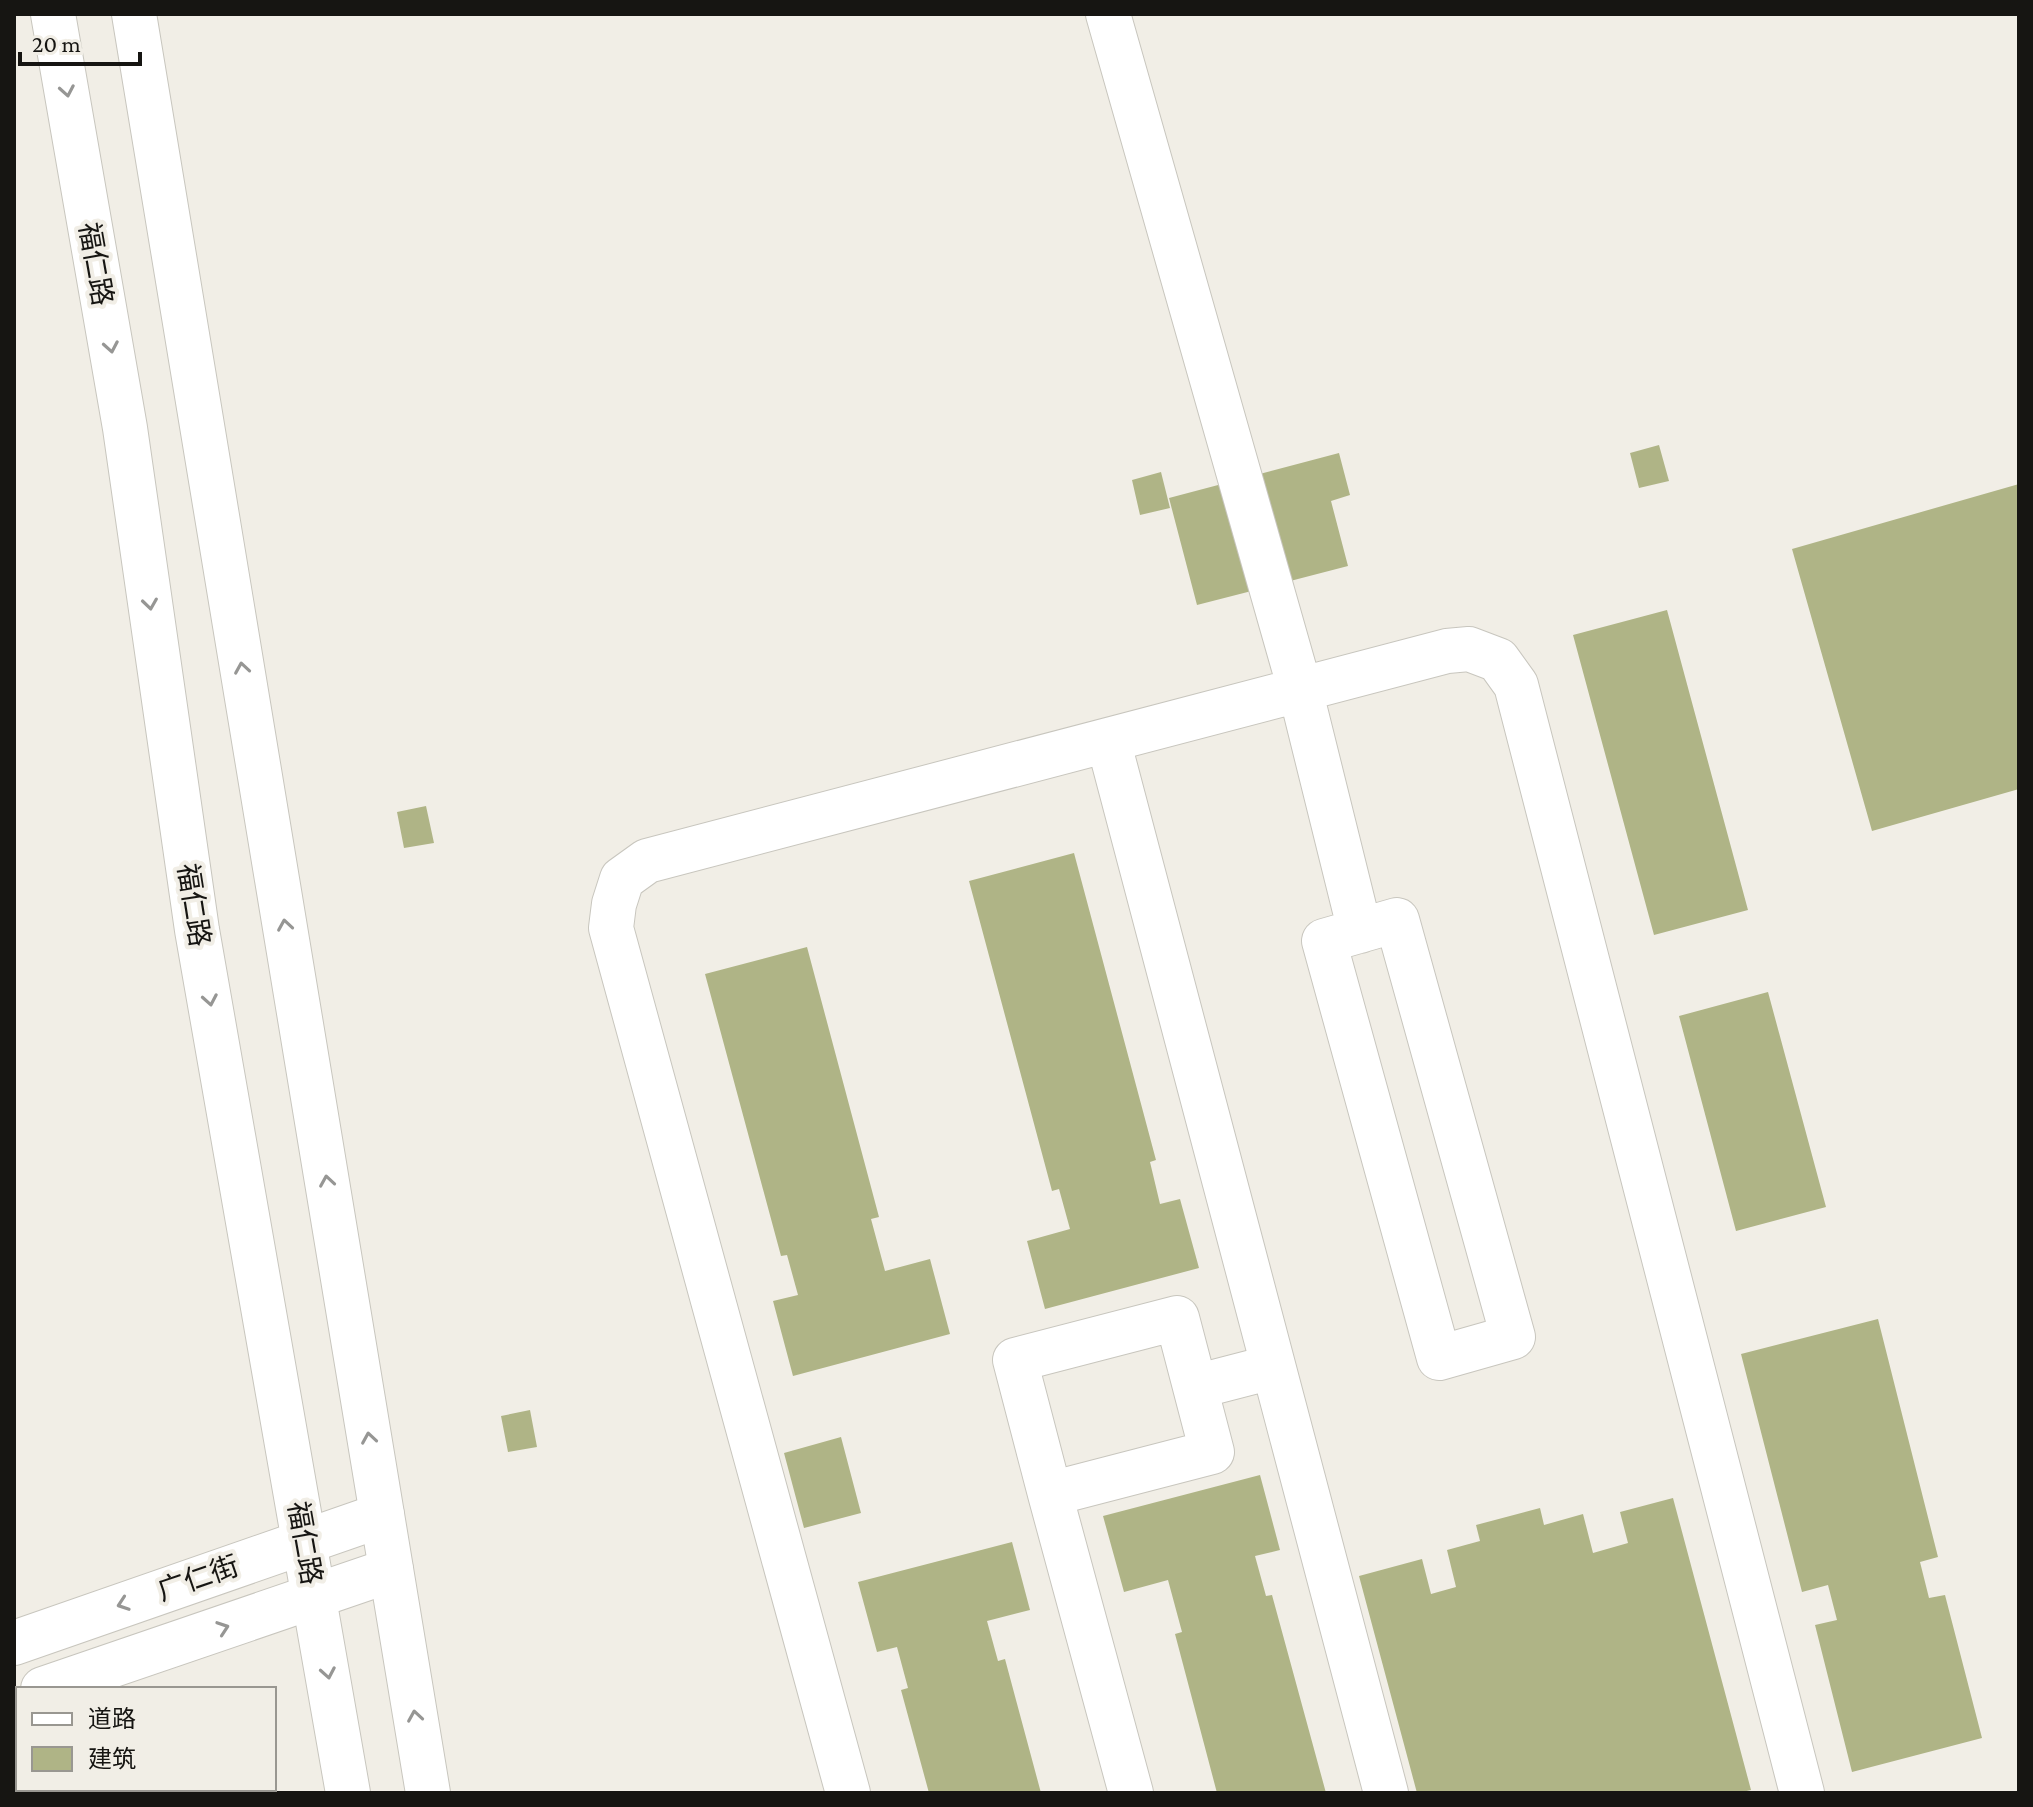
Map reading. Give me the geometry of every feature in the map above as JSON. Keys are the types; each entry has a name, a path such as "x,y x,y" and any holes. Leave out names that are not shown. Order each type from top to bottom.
{"street":[{"name":"福仁路","path":"53,14 125,428 197,930 348,1793"},
{"path":"134,14 428,1793"},
{"path":"1108,14 1300,689 1360,931"},
{"path":"848,1793 611,928 622,879 647,861 1447,651 1469,649 1498,660 1516,685 1802,1793"},
{"path":"1108,740 1386,1793"},
{"path":"1397,920 1513,1337 1439,1358 1324,941 1360,931 1397,920"},
{"path":"1050,1494 1212,1452 1177,1318 1015,1360 1050,1494 1131,1793"},
{"path":"1195,1387 1272,1367"},
{"name":"广仁街","path":"14,1643 382,1515"},
{"name":"广仁街","path":"49,1687 391,1570"}],"building":[{"path":"1659,445 1669,481 1639,488 1630,453"},
{"path":"1339,453 1350,495 1331,501 1348,566 1197,605 1169,498"},
{"path":"1161,472 1170,508 1140,515 1132,480"},
{"path":"2019,484 2019,789 1872,831 1792,549"},
{"path":"1667,610 1748,910 1654,935 1573,635"},
{"path":"426,806 434,843 404,848 397,812"},
{"path":"1074,853 1156,1160 1150,1162 1160,1204 1180,1199 1199,1268 1045,1309 1027,1241 1070,1229 1059,1189 1052,1191 969,881"},
{"path":"807,947 879,1217 871,1219 885,1271 930,1259 950,1334 793,1376 773,1301 798,1295 787,1255 781,1256 705,974"},
{"path":"1768,992 1826,1207 1736,1231 1679,1016"},
{"path":"1878,1319 1938,1557 1920,1562 1929,1598 1945,1595 1982,1738 1852,1772 1815,1625 1837,1620 1828,1585 1802,1592 1741,1354"},
{"path":"530,1410 537,1447 508,1452 501,1416"},
{"path":"841,1437 861,1513 804,1528 784,1453"},
{"path":"1260,1475 1280,1550 1255,1556 1266,1596 1272,1595 1326,1793 1217,1793 1175,1634 1182,1632 1168,1580 1124,1592 1103,1516"},
{"path":"1673,1498 1751,1790 1738,1793 1417,1793 1359,1576 1422,1559 1431,1594 1456,1587 1447,1550 1480,1541 1476,1525 1540,1508 1544,1525 1583,1514 1593,1553 1628,1543 1620,1512"},
{"path":"1012,1542 1030,1610 987,1621 998,1661 1005,1659 1041,1793 929,1793 901,1690 908,1688 897,1647 877,1652 858,1582"}]}
